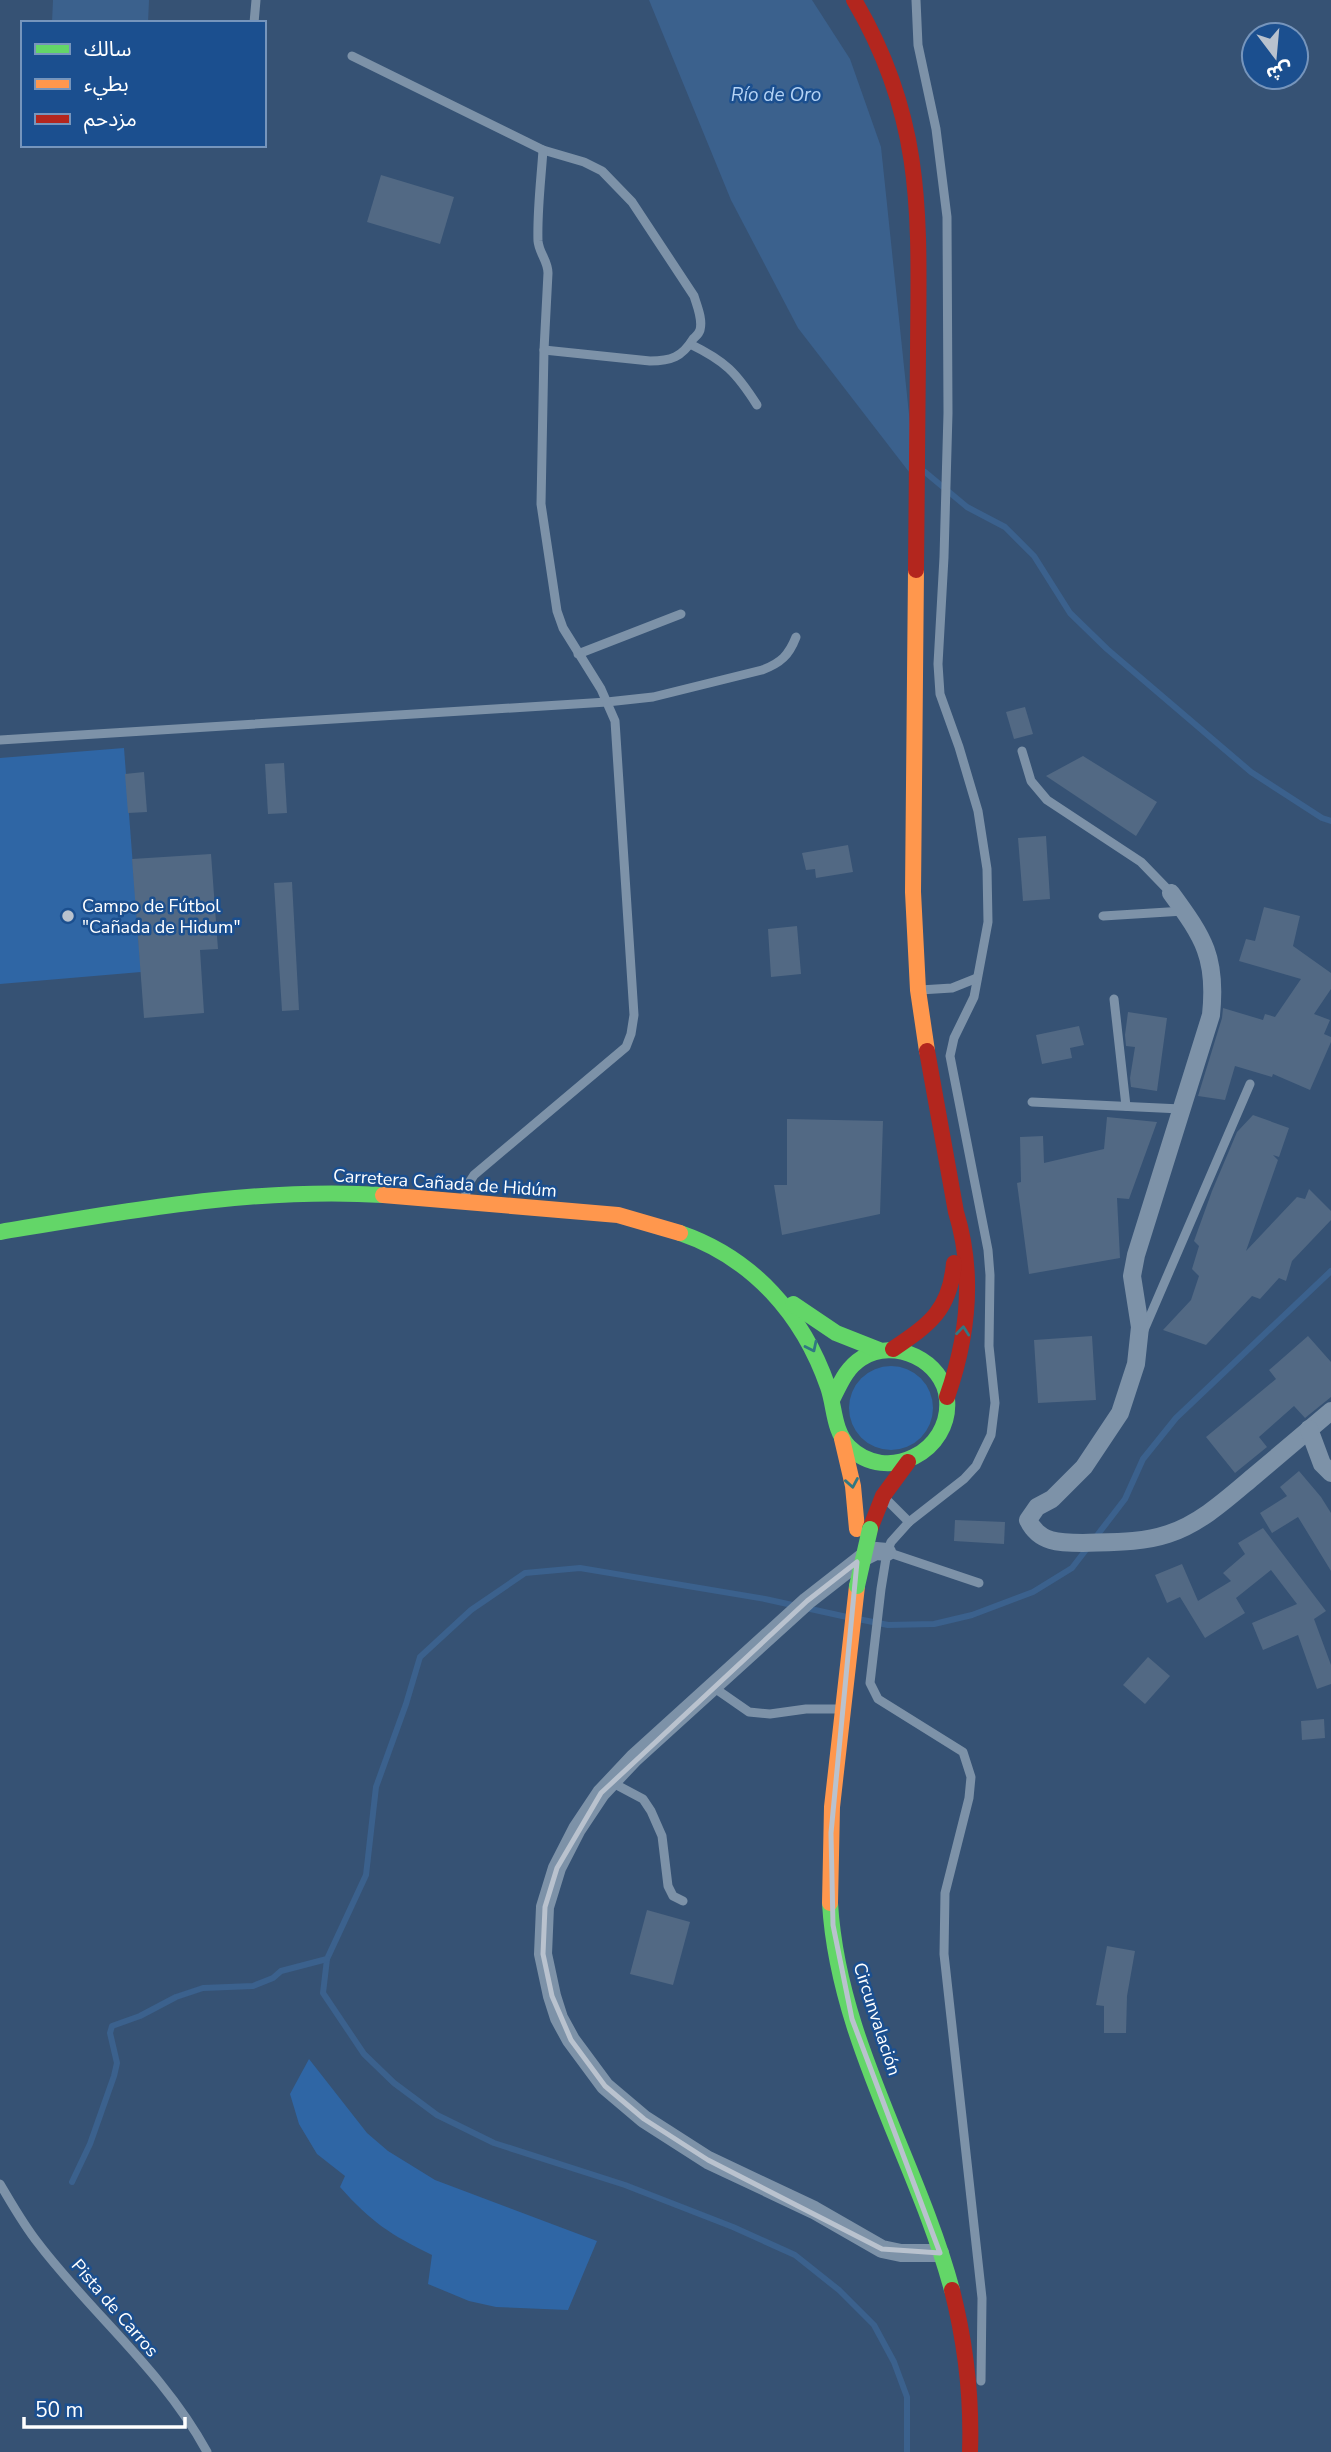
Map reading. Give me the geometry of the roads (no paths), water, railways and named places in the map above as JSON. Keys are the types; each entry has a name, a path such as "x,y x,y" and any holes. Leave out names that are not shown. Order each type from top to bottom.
{"main road":[{"path":"854,0 888,64 900,100 916,174 919,259 913,892 918,990 935,1102 956,1212 964,1232 967,1267 966,1302 957,1372 947,1397"},
{"name":"Carretera Cañada de Hidúm","path":"0,1233 89,1217 252,1197 361,1194 464,1201 618,1215 655,1222 724,1252 754,1273 782,1298"},
{"path":"832,1400 843,1373 853,1362 886,1350 929,1325 941,1311 951,1291 956,1212"},
{"path":"782,1298 836,1333 886,1350 908,1352 922,1359 934,1369 943,1382 948,1411 940,1436 931,1448 908,1462 863,1529"},
{"path":"782,1298 807,1336 832,1400 835,1426 841,1438 863,1529"},
{"path":"841,1438 863,1458 877,1463 908,1462"},
{"name":"Circunvalación","path":"863,1529 834,1782 830,1881 838,1968 852,2019 940,2253 962,2327 970,2380 970,2449"}],"street":[{"path":"1171,893 1198,930 1210,962 1213,990 1211,1015 1134,1265 1132,1276 1140,1327 1136,1364 1120,1413 1084,1467 1052,1499 1037,1507 1028,1520 1034,1533 1047,1539 1069,1543 1126,1542 1170,1534 1222,1502 1331,1411"},
{"path":"1309,1429 1322,1464 1331,1473"},
{"path":"887,1552 876,1551 862,1558 807,1601 611,1782 588,1811 557,1868 545,1907 543,1932 546,1973 555,2007 571,2040 605,2086 644,2119 708,2160 814,2210 882,2249 901,2253 940,2253"}],"lane":[{"path":"254,21 256,0"},
{"path":"916,0 918,45 936,129 947,217 948,413 938,664 940,694 978,811 987,869 988,922 974,997 954,1038 950,1056 988,1250 989,1346 994,1418 991,1435 976,1466 964,1479 909,1522 898,1533 887,1552 870,1683 878,1699 963,1752 971,1777 969,1798 945,1893 943,1933 982,2298 983,2338 979,2392 970,2449"},
{"path":"352,56 543,150 584,162 602,171 632,202 694,296 700,313 700,330 681,355 667,361 544,351"},
{"path":"464,1201 467,1186 474,1175 617,1057 626,1047 634,1015 615,721 607,702 563,628 557,611 541,504 548,266 541,253 538,238 543,150"},
{"path":"690,344 718,358 741,379 757,405"},
{"path":"579,654 681,614"},
{"path":"0,740 653,697 778,664 790,653 796,637"},
{"path":"1022,751 1031,781 1047,800 1142,862 1171,893"},
{"path":"1103,916 1184,911"},
{"path":"918,990 952,988 977,978"},
{"path":"1114,999 1126,1106"},
{"path":"1138,1345 1250,1084"},
{"path":"1032,1102 1181,1109"},
{"path":"883,1496 909,1522"},
{"path":"887,1552 979,1583"},
{"path":"857,1586 881,1589"},
{"path":"713,1687 749,1712 770,1714 842,1702"},
{"path":"611,1782 643,1799 651,1811 662,1836 668,1886 673,1896 683,1901"},
{"name":"Pista de Carros","path":"0,2184 39,2245 170,2394 206,2452"}],"water":[{"path":"53,0 149,0 148,21 52,21"},
{"name":"Río de Oro","path":"649,0 812,0 850,59 881,147 916,481 798,328 731,200"}],"waterway":[{"path":"925,472 967,507 1005,527 1034,556 1070,613 1107,649 1251,772 1322,818 1331,821"},
{"path":"858,1619 888,1625 934,1624 972,1615 1033,1592 1072,1568 1125,1499 1143,1459 1176,1418 1331,1271"},
{"path":"847,1617 765,1599 580,1568 525,1573 471,1610 420,1657 376,1787 366,1875 327,1959 323,1993 364,2054 394,2083 437,2115 494,2143 625,2185 733,2227 795,2255 839,2290 874,2325 894,2362 907,2397 907,2452"},
{"path":"72,2182 90,2144 114,2076 117,2063 110,2033 112,2026 203,1988 253,1986 273,1978 281,1971 327,1959"}],"place":[{"name":"Campo de Fútbol \"Cañada de Hidum\"","path":"68,916"}]}
